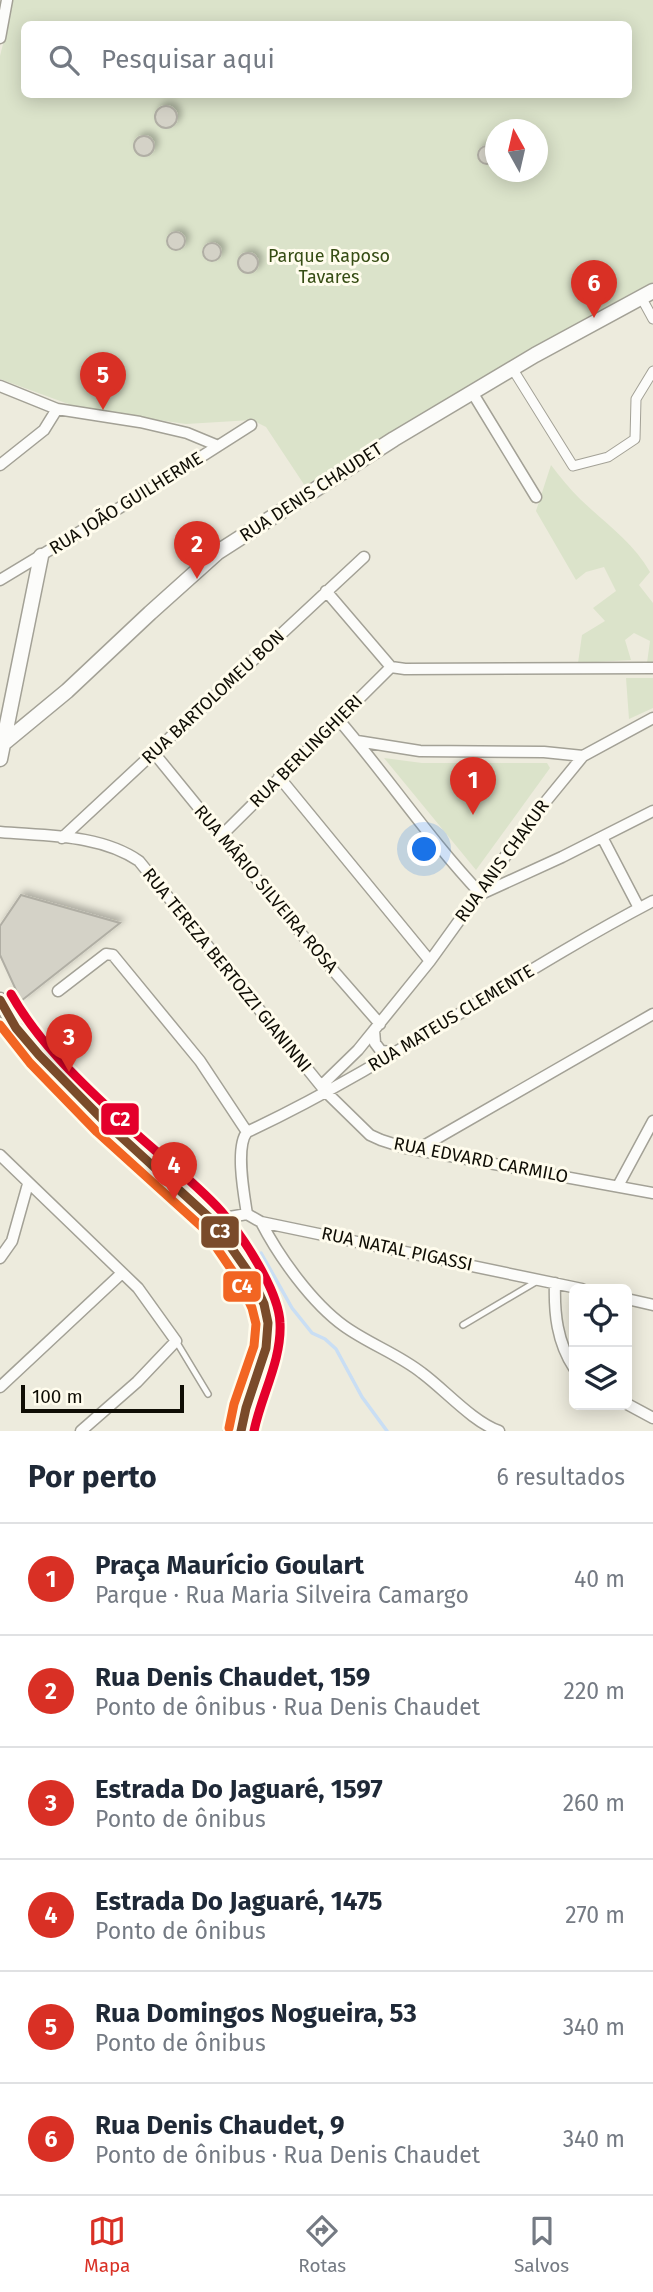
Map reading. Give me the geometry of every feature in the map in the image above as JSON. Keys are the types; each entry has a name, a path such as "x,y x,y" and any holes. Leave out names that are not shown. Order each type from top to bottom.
{"street":[{"path":"0,38 7,0"},
{"path":"647,294 653,319"},
{"name":"RUA DENIS CHAUDET","path":"4,743 67,691 218,552 422,417 647,294"},
{"path":"512,368 573,466 608,457 635,439 636,399 653,371"},
{"path":"0,386 57,409 152,425 187,433 216,445"},
{"path":"472,392 536,497"},
{"path":"0,465 44,430 57,409"},
{"name":"RUA JOÃO GUILHERME","path":"0,580 251,425"},
{"path":"0,760 41,556"},
{"name":"RUA BARTOLOMEU BON","path":"62,838 364,558"},
{"path":"326,591 391,667 653,668"},
{"name":"RUA BERLINGHIERI","path":"221,836 391,667"},
{"name":"RUA ANIS CHAKUR","path":"324,1089 430,961 481,894 531,821 583,756 653,718"},
{"path":"338,719 433,840 481,894 653,811"},
{"path":"357,741 420,751 544,752 583,756"},
{"name":"RUA MÁRIO SILVEIRA ROSA","path":"154,753 377,1027"},
{"path":"279,777 430,961"},
{"name":"RUA TEREZA BERTOZZI GIANINNI","path":"0,832 62,838 117,849 139,861 324,1089"},
{"path":"602,837 639,908"},
{"name":"RUA MATEUS CLEMENTE","path":"247,1132 395,1052 576,943 653,901"},
{"path":"58,991 106,954 113,955 200,1061 247,1132 242,1139 241,1162 247,1214 212,1220"},
{"path":"0,1000 16,1028 39,1055 106,1123 212,1220 251,1276 264,1304 268,1323 266,1348 237,1430"},
{"path":"420,1149 653,1014"},
{"path":"377,1027 375,1043 379,1049 395,1052"},
{"name":"RUA EDVARD CARMILO","path":"324,1089 370,1135 393,1144 653,1193"},
{"path":"618,1186 653,1121"},
{"path":"0,1155 147,1298 176,1341 138,1382 81,1431"},
{"path":"0,1258 12,1241 28,1184"},
{"name":"RUA NATAL PIGASSI","path":"247,1214 261,1222 569,1286"},
{"path":"261,1222 272,1242 328,1314 354,1332 407,1361 475,1417 499,1431"},
{"path":"0,1387 122,1273"},
{"path":"555,1283 557,1324 569,1360"},
{"path":"632,1300 653,1305"},
{"path":"632,1407 653,1418"}],"lane":[{"path":"463,1325 541,1280"},
{"path":"176,1341 208,1394"}],"green space":[{"name":"Parque Raposo Tavares","path":"11,0 653,0 653,282 477,381 305,486 266,427 252,420 186,424 82,409 0,379 0,56"},
{"path":"551,465 580,499 627,542 650,572 639,585 653,603 653,663 647,663 650,641 634,633 625,640 631,660 578,663 582,635 605,621 593,608 616,591 604,567 586,572 576,580 536,511"},
{"path":"626,678 653,678 653,708 629,719"},
{"path":"384,758 422,763 547,763 550,768 476,870"}],"building":[{"path":"166,106 174,109 177,117 174,125 166,128 158,125 155,117 158,109"},
{"path":"144,136 151,139 154,146 151,153 144,156 137,153 134,146 137,139"},
{"path":"485,146 485,164 478,155"},
{"path":"172,232 180,232 185,241 183,248 172,250 167,245 167,237"},
{"path":"212,243 218,246 221,252 218,258 212,261 206,258 203,252 206,246"},
{"path":"248,253 255,256 258,263 255,270 248,273 241,270 238,263 241,256"},
{"path":"21,895 120,923 21,1001 0,955 0,926"}],"waterway":[{"path":"261,1253 292,1308 312,1333 325,1339 336,1349 362,1397 387,1431"}],"transit line":[{"name":"C2","path":"11,994 45,1043 72,1072 221,1211 258,1264 278,1310 280,1337 254,1431"},
{"name":"C3","path":"0,1000 16,1028 39,1055 106,1123 212,1220 251,1276 264,1304 268,1323 266,1348 241,1431"},
{"name":"C4","path":"0,1025 30,1063 97,1132 203,1228 240,1282 256,1324 254,1346 234,1404 229,1428"}],"place":[{"name":"Rua Denis Chaudet, 9","path":"594,318"},
{"name":"Rua Domingos Nogueira, 53","path":"103,410"},
{"name":"Rua Denis Chaudet, 159","path":"197,579"},
{"name":"Praça Maurício Goulart","path":"473,815"},
{"name":"Estrada Do Jaguaré, 1597","path":"69,1072"},
{"name":"Estrada Do Jaguaré, 1475","path":"174,1200"}]}
